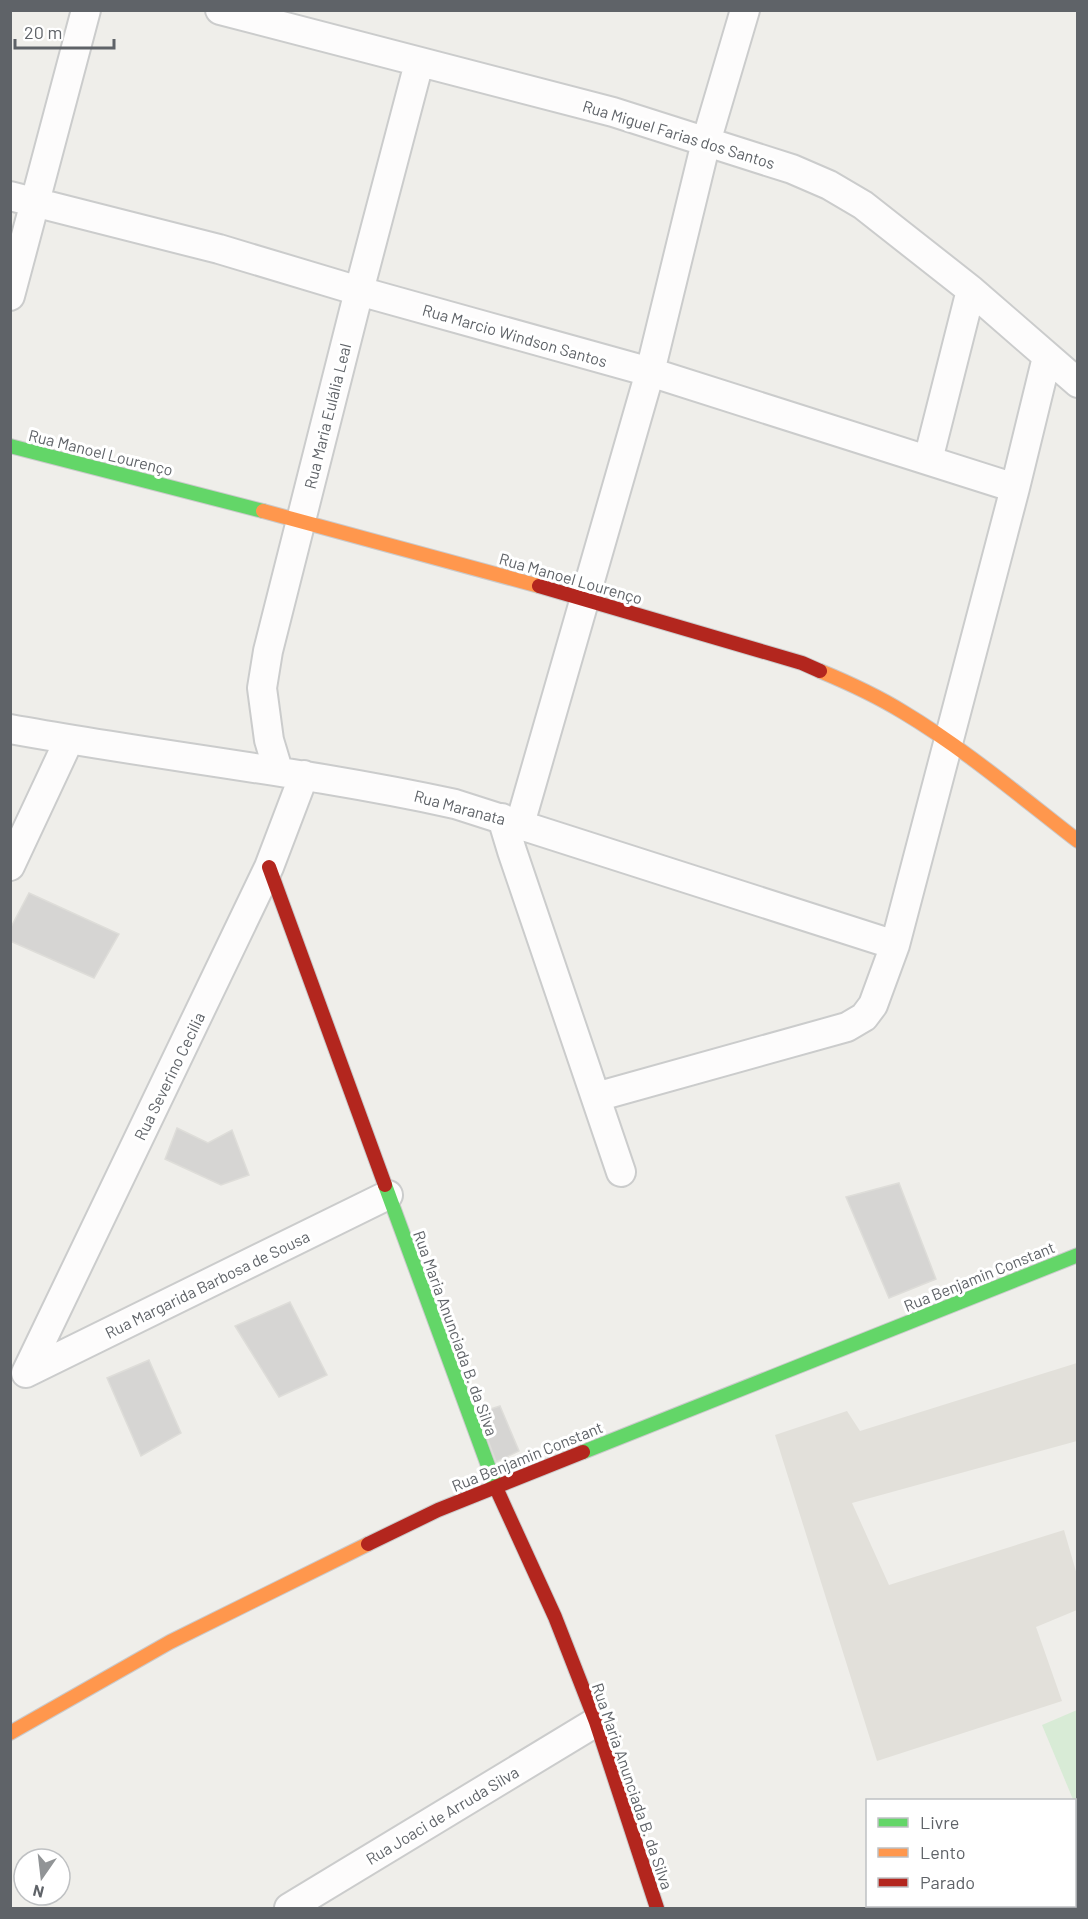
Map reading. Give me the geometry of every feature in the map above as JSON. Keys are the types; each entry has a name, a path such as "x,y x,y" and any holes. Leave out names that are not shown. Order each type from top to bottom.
{"street":[{"path":"10,296 22,199 86,10"},
{"name":"Rua Miguel Farias dos Santos","path":"220,10 613,112 792,169 829,185 863,205 971,290 1077,382"},
{"path":"621,1172 512,851 511,821 585,598 650,372 706,142 745,10"},
{"name":"Rua Maria Eulália Leal","path":"291,773 268,740 262,688 268,651 358,291 419,63"},
{"name":"Rua Marcio Windson Santos","path":"22,199 219,249 358,291 650,372 1015,488"},
{"path":"928,460 971,290"},
{"path":"596,1097 847,1027 864,1017 873,1005 895,945 1015,488 1047,357"},
{"name":"Rua Manoel Lourenço","path":"10,446 301,520 585,598 802,663 860,688 904,712 949,742 1077,841"},
{"name":"Rua Maranata","path":"10,729 291,773 397,791 455,804 895,945"},
{"path":"10,866 69,740"},
{"name":"Rua Severino Cecilia","path":"18,1369 269,867 291,773"},
{"name":"Rua Maria Anunciada B. da Silva","path":"269,867 495,1486 555,1617 596,1722 657,1908"},
{"name":"Rua Margarida Barbosa de Sousa","path":"18,1369 388,1195"},
{"name":"Rua Benjamin Constant","path":"10,1733 170,1642 438,1510 1077,1255"},
{"name":"Rua Joaci de Arruda Silva","path":"289,1908 596,1722"}],"shaded area":[{"path":"1077,1363 1077,1441 852,1503 889,1585 1064,1530 1077,1575 1077,1610 1036,1627 1062,1701 877,1761 775,1435 847,1411 860,1431"}],"green space":[{"path":"1077,1710 1077,1809 1076,1799 1073,1799 1042,1725"}],"building":[{"path":"29,893 119,934 94,978 10,941 10,929"},
{"path":"177,1128 208,1143 232,1130 249,1175 221,1185 165,1159"},
{"path":"899,1183 936,1279 889,1298 846,1197"},
{"path":"290,1302 327,1375 279,1397 235,1326"},
{"path":"149,1360 181,1433 141,1456 107,1378"},
{"path":"500,1406 519,1451 496,1462 478,1413"}],"traffic: fast":[{"path":"10,446 263,511"},
{"path":"385,1185 497,1490"},
{"path":"583,1452 1078,1255"}],"traffic: slow":[{"path":"263,511 539,586"},
{"path":"820,671 873,695 926,726 1078,841"},
{"path":"10,1733 170,1642 368,1544"}],"traffic: jam":[{"path":"539,586 802,663 820,671"},
{"path":"269,867 385,1185"},
{"path":"368,1544 438,1510 583,1452"},
{"path":"497,1490 555,1617 596,1722 657,1908"}]}
